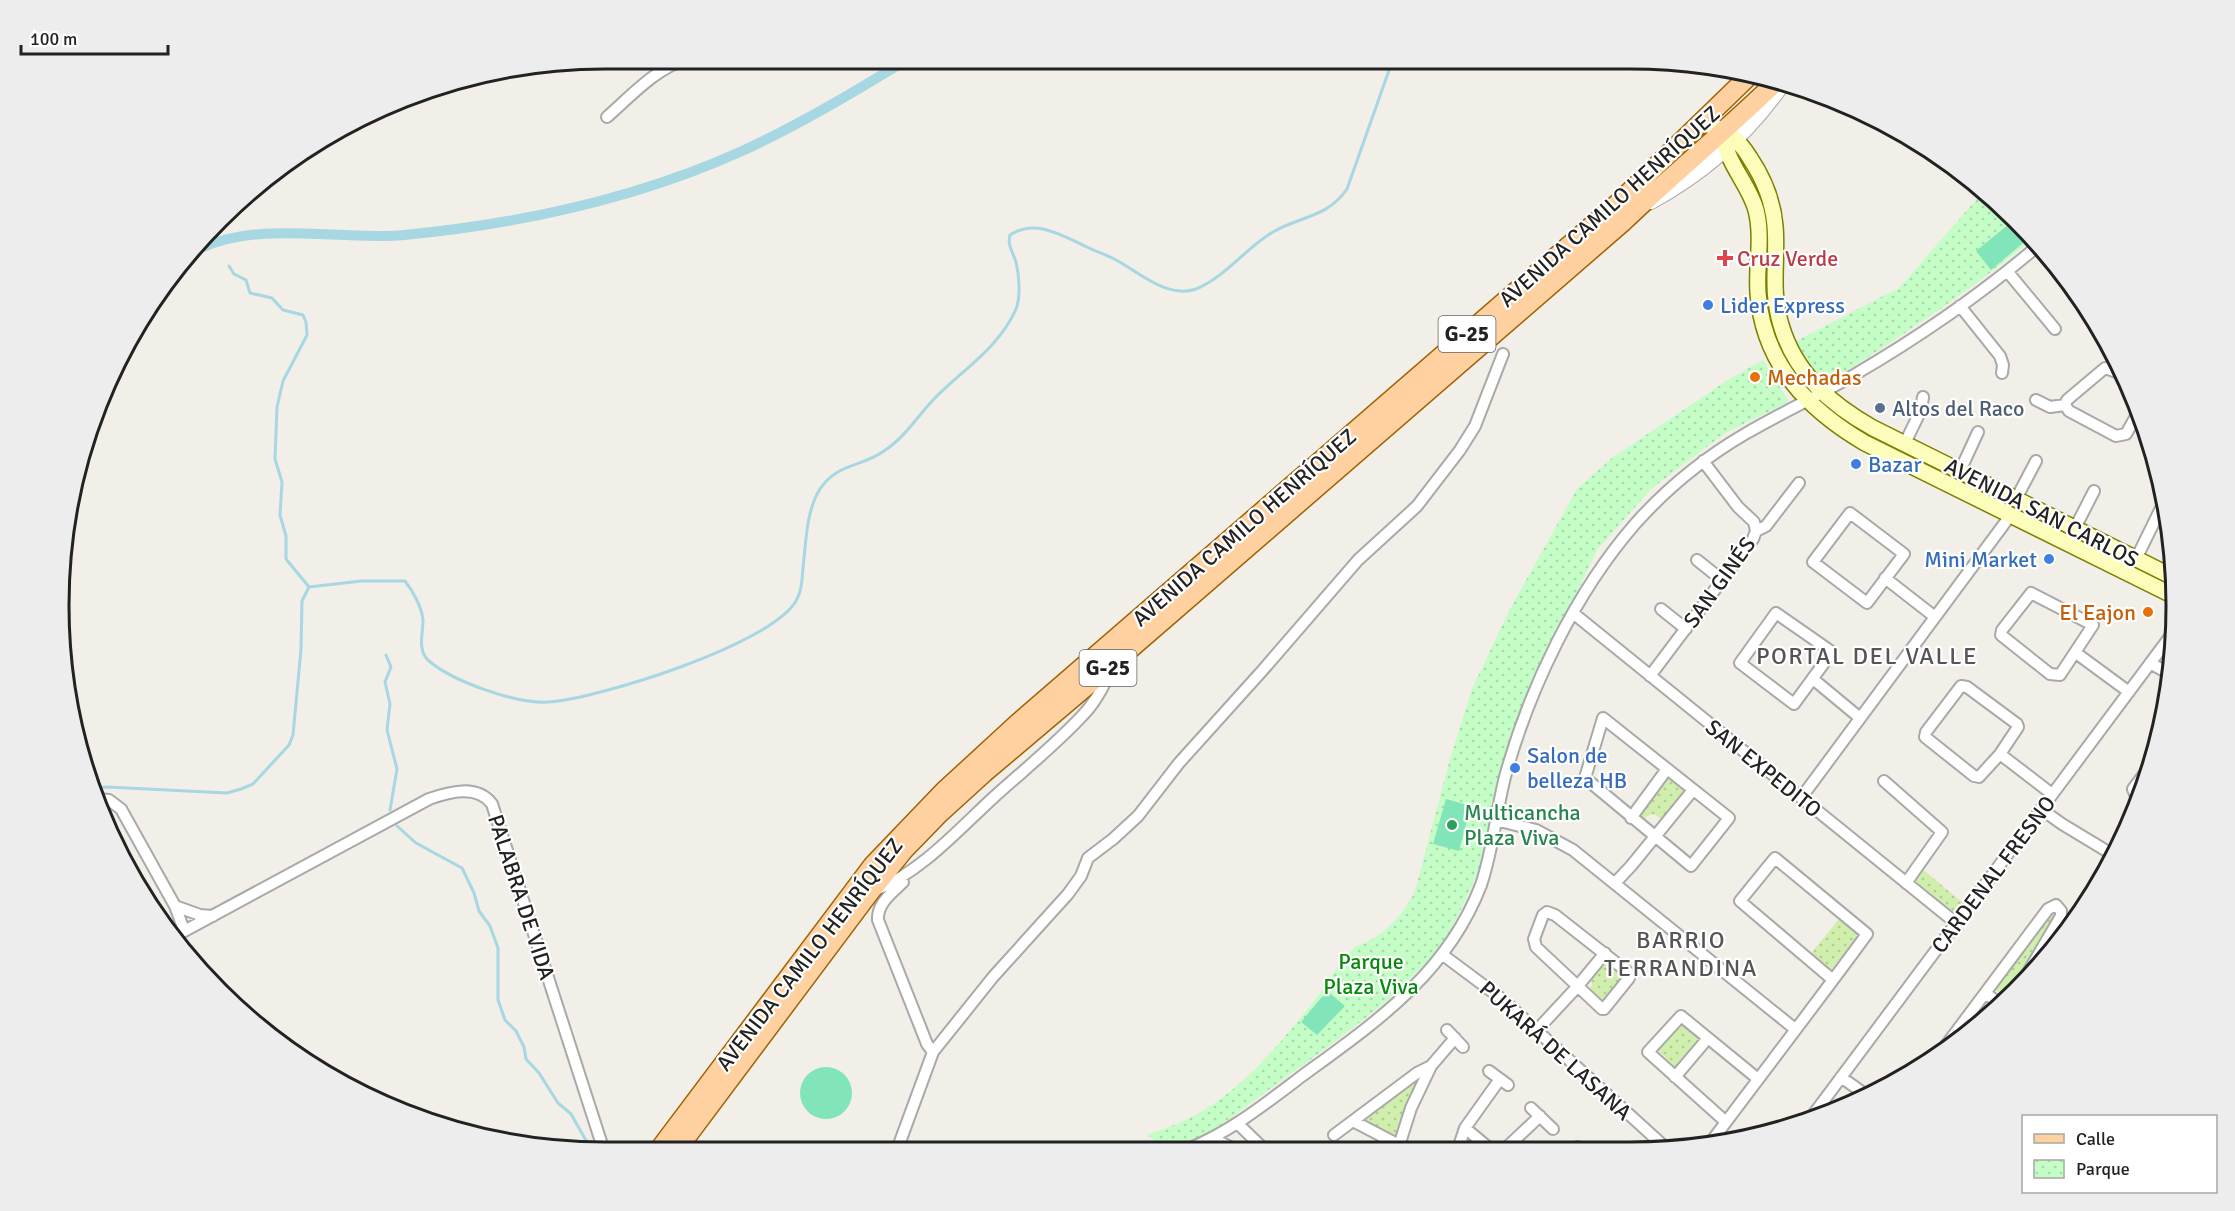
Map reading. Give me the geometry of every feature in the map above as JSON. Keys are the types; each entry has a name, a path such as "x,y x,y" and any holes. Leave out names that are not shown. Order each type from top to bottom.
{"main road":[{"name":"AVENIDA CAMILO HENRÍQUEZ","path":"665,1142 873,865 944,790 1018,723 1610,210 1743,81"},
{"path":"1700,123 1729,139 1730,112 1758,85"},
{"name":"AVENIDA CAMILO HENRÍQUEZ","path":"683,1142 870,892 904,850 962,792 1636,210 1729,139 1771,88"},
{"name":"AVENIDA SAN CARLOS","path":"1729,139 1749,155 1764,182 1771,202 1775,226 1774,287 1781,325 1797,361 1822,393 1853,417 2165,574"},
{"name":"AVENIDA SAN CARLOS","path":"1729,139 1755,208 1759,230 1758,293 1763,323 1780,365 1808,401 1829,420 1865,443 2166,592"},
{"path":"1747,187 1756,182 1764,182"}],"street":[{"path":"607,117 663,69"},
{"name":"AVENIDA CAMILO HENRÍQUEZ","path":"1729,139 1765,107 1778,90"},
{"path":"1205,1142 1238,1124 1381,1017 1419,983 1443,955 1464,922 1487,867 1506,775 1520,729 1542,676 1573,613 1596,575 1622,540 1660,498 1703,461 1745,434 1808,401 1890,353 1960,306 2032,251"},
{"path":"2007,271 2055,329"},
{"path":"1960,306 2000,356 2003,365 2002,373"},
{"path":"900,1142 933,1052 993,977 1068,894 1081,876 1088,858 1138,816 1179,763 1350,569 1417,506 1460,450 1475,426 1503,354"},
{"path":"2065,405 2067,400 2106,368 2112,370"},
{"path":"1905,444 1921,411 1923,397"},
{"path":"2036,400 2050,407 2065,405"},
{"path":"2065,405 2069,411 2116,436 2126,434 2133,421"},
{"path":"1960,471 1978,432"},
{"name":"SAN GINÉS","path":"1650,676 1753,539 1756,531 1754,522 1738,507 1703,461"},
{"path":"2016,499 2036,461"},
{"path":"1756,531 1766,526 1799,483"},
{"path":"2074,528 2094,491"},
{"path":"1850,513 1905,554 1885,578 1867,603 1813,562 1850,513"},
{"path":"2136,559 2158,514"},
{"path":"1801,798 2010,516"},
{"path":"1697,560 1722,580"},
{"path":"1885,578 1935,617"},
{"path":"2036,594 2093,625 2076,653 2060,675 2056,676 2050,674 2004,638 2001,635 2002,630 2028,595 2036,594"},
{"path":"1661,609 1686,628"},
{"name":"SAN EXPEDITO","path":"1573,613 1956,923"},
{"path":"1776,613 1832,652 1813,679 1794,704 1740,663 1776,613"},
{"name":"CARDENAL FRESNO","path":"1818,1108 2165,644"},
{"path":"2076,653 2129,692"},
{"path":"933,1052 927,1044 880,928 878,911 885,898 1083,715 1101,690 1114,663"},
{"path":"2150,663 2162,669"},
{"path":"1813,679 1860,718"},
{"path":"1961,686 1967,687 2017,724 2017,731 2000,754 1983,775 1974,776 1925,737 1926,732 1961,686"},
{"path":"1603,718 1667,769 1729,818 1691,866 1585,778 1603,718"},
{"path":"2000,754 2052,794"},
{"path":"1631,818 1667,769"},
{"path":"1884,781 1942,832 1906,883"},
{"path":"1615,883 1693,790"},
{"name":"PALABRA DE VIDA","path":"180,932 429,799 459,792 479,794 492,804 601,1142"},
{"name":"PALABRA DE VIDA","path":"106,800 121,809 175,906 179,930"},
{"path":"2041,809 2107,851"},
{"path":"1496,820 1525,826 1549,836 1579,854 1795,1029"},
{"path":"870,892 891,884 927,858"},
{"path":"1717,1135 1812,1006 1833,980 1867,934 1774,858 1740,901 1833,980"},
{"path":"1960,1028 2048,909 2055,905 2061,911 2061,916 2043,947"},
{"path":"175,906 200,915 213,916"},
{"path":"1547,912 1554,915 1605,953 1629,974 1629,978 1604,1010 1536,947 1534,939 1543,915 1547,912"},
{"path":"1537,1030 1605,953"},
{"name":"PUKARÁ DE LASANA","path":"1443,955 1502,999 1659,1141"},
{"path":"1986,994 1994,999"},
{"path":"1726,1122 1648,1052 1681,1016 1758,1078"},
{"path":"1447,1030 1463,1047"},
{"path":"1401,1142 1411,1108 1431,1066 1455,1038"},
{"path":"1675,1077 1708,1038"},
{"path":"1334,1135 1417,1073 1431,1066"},
{"path":"1460,1142 1464,1128 1504,1082 1490,1071"},
{"path":"1841,1077 1859,1090"},
{"path":"1531,1108 1553,1129"},
{"path":"1512,1142 1540,1116"},
{"path":"1353,1120 1390,1142"},
{"path":"1238,1124 1257,1142"},
{"path":"1464,1128 1482,1142"},
{"path":"1214,1138 1221,1142"}],"green space":[{"path":"1978,198 2026,244 1957,297 1822,387 1794,342 1899,288"},
{"path":"2008,225 2024,242 1991,270 1976,251"},
{"name":"Parque Plaza Viva","path":"1763,360 1789,402 1725,433 1651,489 1597,550 1522,708 1508,747 1480,865 1470,891 1437,952 1387,1001 1210,1133 1190,1142 1158,1142 1147,1135 1194,1116 1229,1093 1275,1048 1320,994 1347,954 1387,929 1398,918 1415,891 1450,759 1472,689 1509,611 1577,489 1612,458 1728,380"},
{"path":"1667,776 1687,793 1664,821 1654,814 1647,816 1644,821 1639,815"},
{"name":"Multicancha Plaza Viva","path":"1446,799 1471,806 1459,851 1433,844"},
{"path":"1921,868 1963,903 1954,913 1912,878"},
{"path":"2053,912 2056,914 2021,972 2000,993 1994,989"},
{"path":"1839,919 1859,935 1829,972 1809,956"},
{"path":"1605,959 1627,978 1604,1007 1588,994 1592,984 1590,977"},
{"path":"1327,991 1345,1006 1317,1035 1301,1022"},
{"path":"1983,1002 1988,1005 1983,1009 1971,1019"},
{"path":"1680,1021 1700,1037 1675,1067 1657,1049"},
{"path":"1429,1066 1397,1142 1392,1142 1353,1120"},
{"path":"826,1067 836,1069 844,1075 850,1083 852,1093 850,1103 844,1111 836,1117 826,1119 816,1117 808,1111 802,1103 800,1093 802,1083 808,1075 816,1069"}],"waterway":[{"path":"208,246 250,235 275,233 379,236 447,230 533,216 619,196 702,168 742,151 847,96 892,69"},
{"path":"101,787 227,793 253,784 289,745 293,735 301,649 302,601 309,587 361,581 405,581 421,610 422,647 429,661 469,684 535,702 573,698 643,680 720,651 754,635 780,618 798,597 809,517 820,489 834,474 876,456 891,446 933,400 990,347 1009,323 1018,304 1019,292 1019,279 1010,245 1010,235 1030,228 1049,230 1113,258 1154,283 1174,290 1196,289 1216,278 1263,238 1322,211 1339,199 1347,189 1389,69"},
{"path":"229,266 234,274 246,280 250,293 272,298 283,310 303,315 306,322 307,335 283,381 277,407 275,459 282,482 280,515 286,536 286,559 309,587"},
{"path":"386,655 391,667 385,682 390,704 387,730 397,769 390,810"},
{"path":"397,826 416,843 462,868 474,893 479,911 490,926 498,948 498,1000 505,1020 516,1031 524,1047 526,1059 539,1073 558,1103 571,1114 587,1141"}],"place":[{"name":"Cruz Verde","path":"1725,258"},
{"name":"Lider Express","path":"1708,305"},
{"name":"Mechadas","path":"1755,377"},
{"name":"Altos del Raco","path":"1880,408"},
{"name":"Bazar","path":"1856,464"},
{"name":"Mini Market","path":"2049,559"},
{"name":"El Eajon","path":"2148,612"},
{"name":"Salon de belleza HB","path":"1515,768"},
{"name":"Multicancha Plaza Viva","path":"1452,825"}],"district":[{"name":"PORTAL DEL VALLE","path":"1867,656"},
{"name":"BARRIO TERRANDINA","path":"1681,954"}]}
